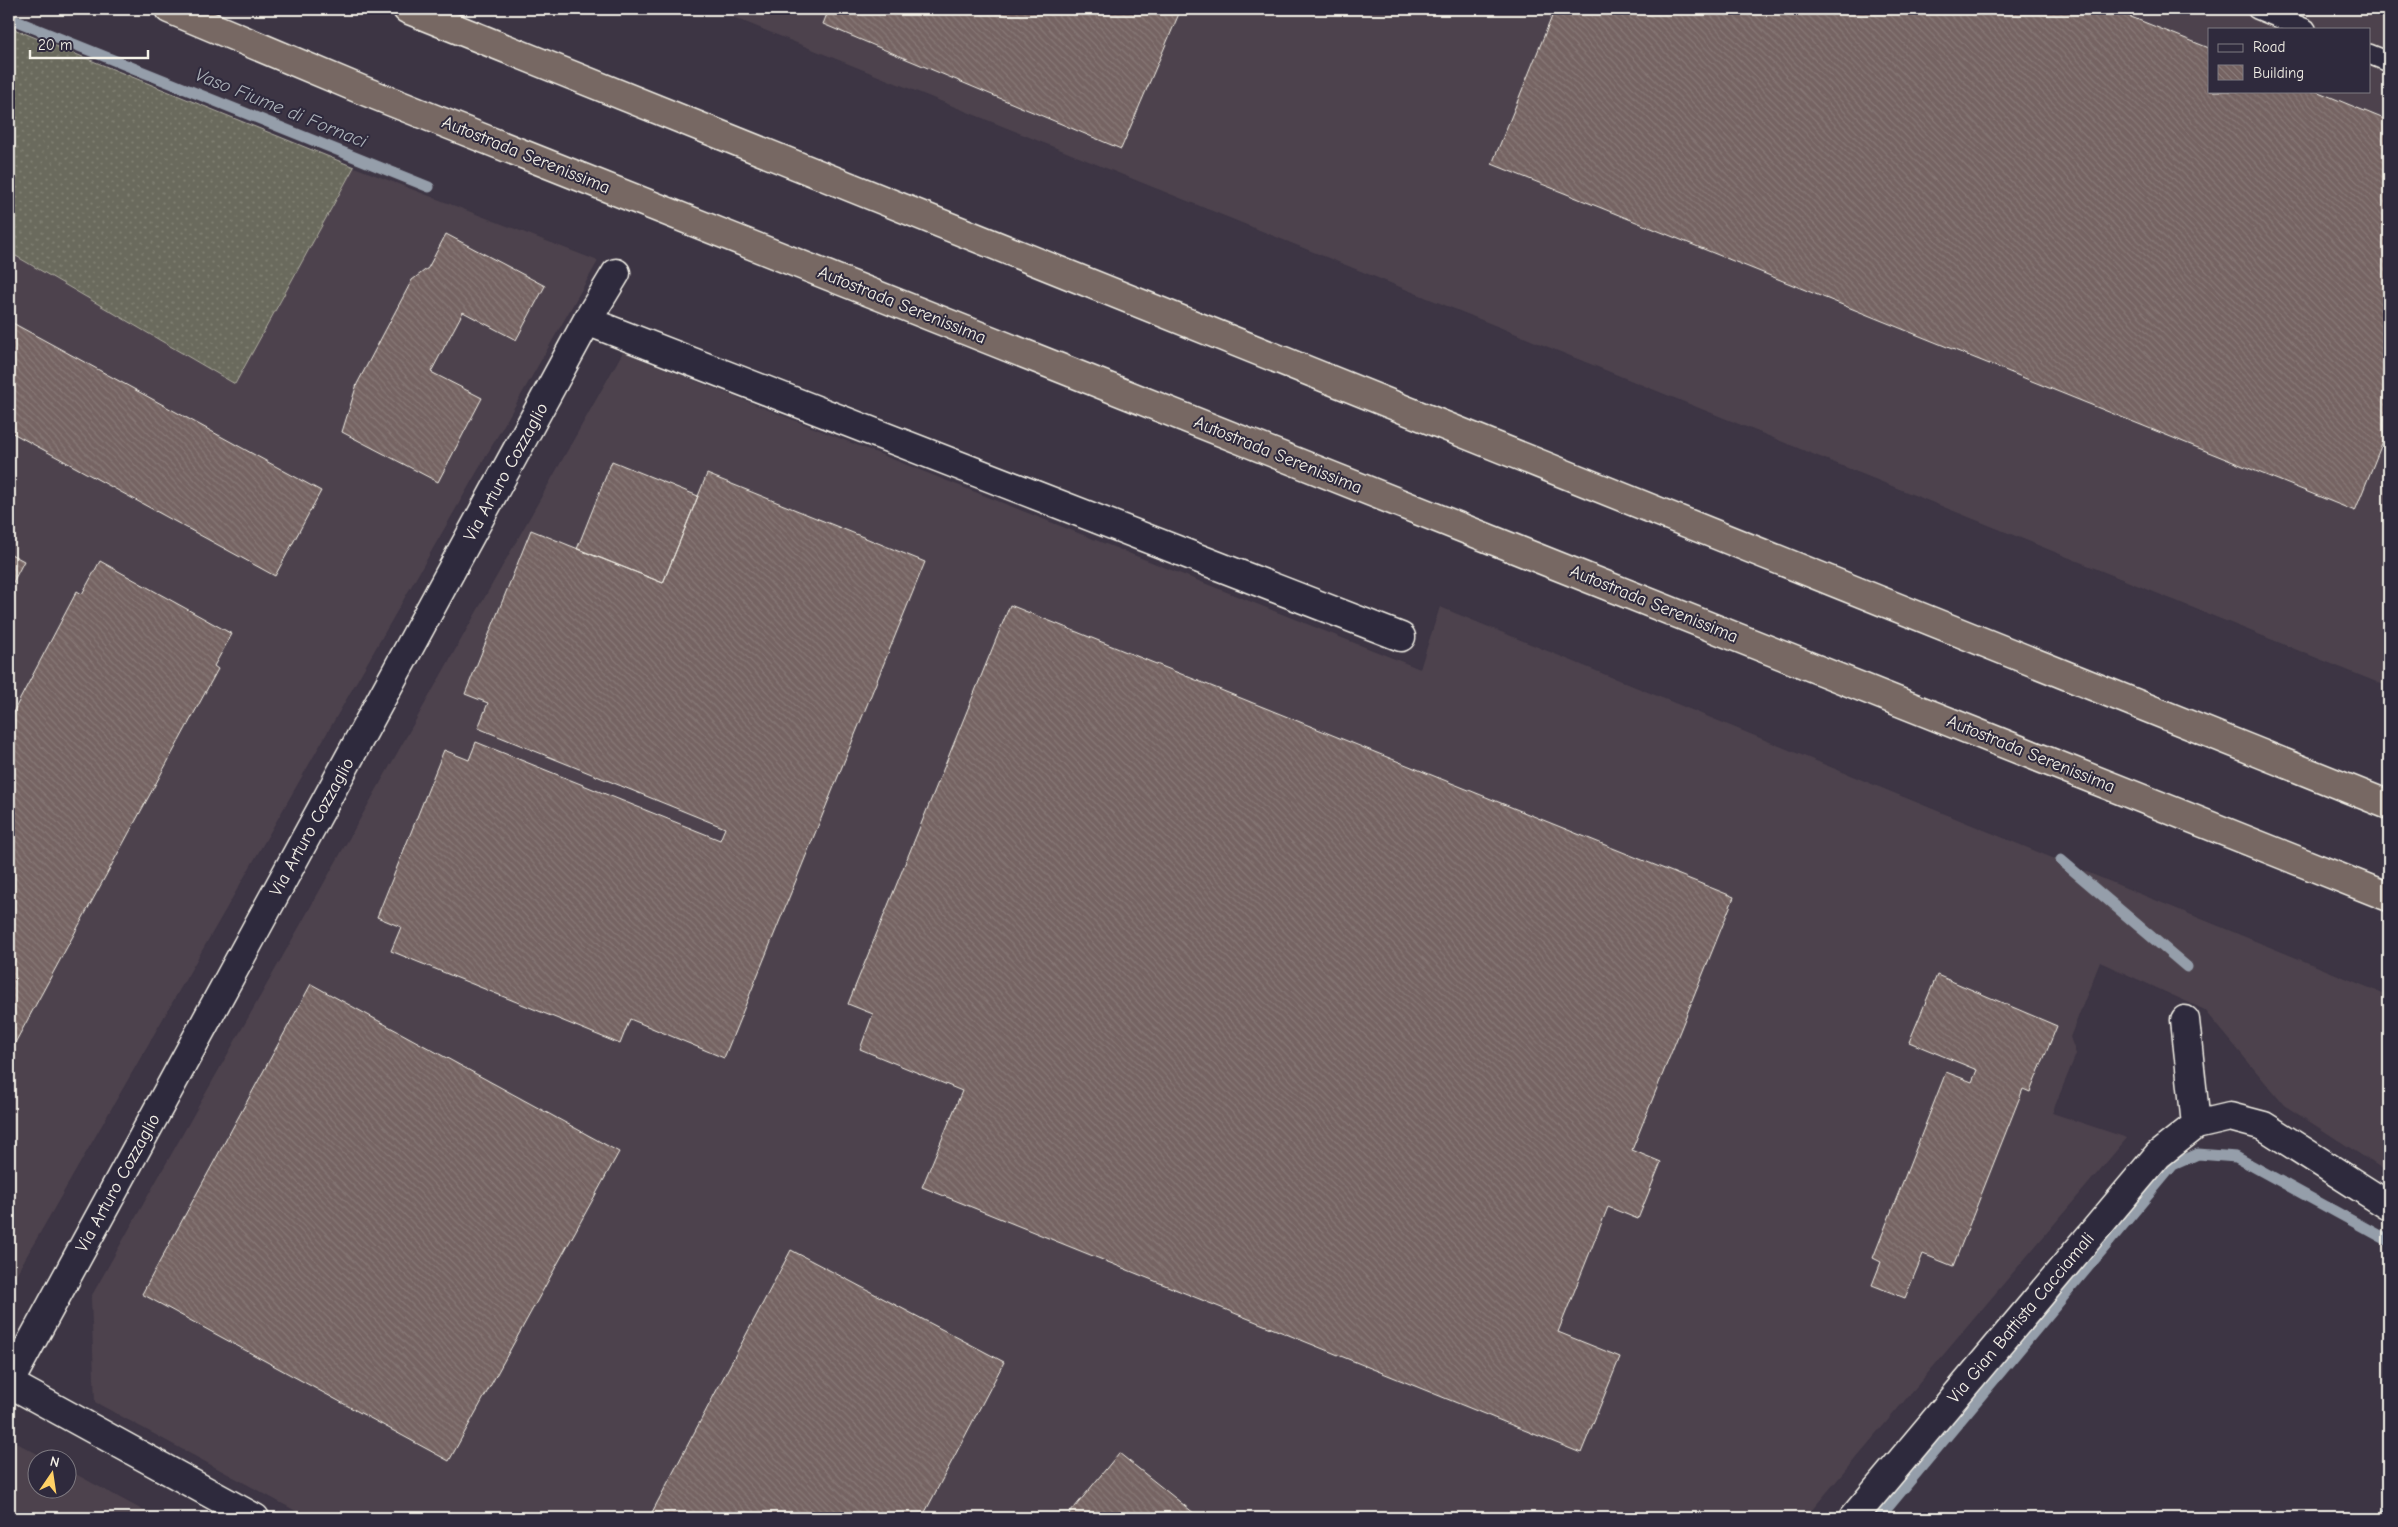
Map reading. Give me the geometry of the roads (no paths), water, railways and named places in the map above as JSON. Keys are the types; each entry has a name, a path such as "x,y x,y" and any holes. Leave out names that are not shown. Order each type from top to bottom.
{"highway":[{"name":"Autostrada Serenissima","path":"169,9 371,94 2389,897"},
{"path":"407,9 2389,805"}],"street":[{"name":"Via Arturo Cozzaglio","path":"9,1383 587,321 616,272"},
{"path":"587,321 1401,637"},
{"path":"2185,1020 2196,1125 2230,1116 2264,1126 2389,1206"},
{"name":"Via Gian Battista Cacciamali","path":"1853,1518 2158,1156 2196,1125"},
{"path":"9,1383 255,1518"}],"lane":[{"path":"2257,9 2304,28"},
{"path":"2370,54 2389,62"}],"waterway":[{"name":"Vaso Fiume di Fornaci","path":"9,18 429,187"},
{"path":"2061,860 2187,967"},
{"path":"1879,1518 2173,1165 2198,1154 2236,1157 2389,1241"},
{"path":"2383,1518 2389,1511"}]}
